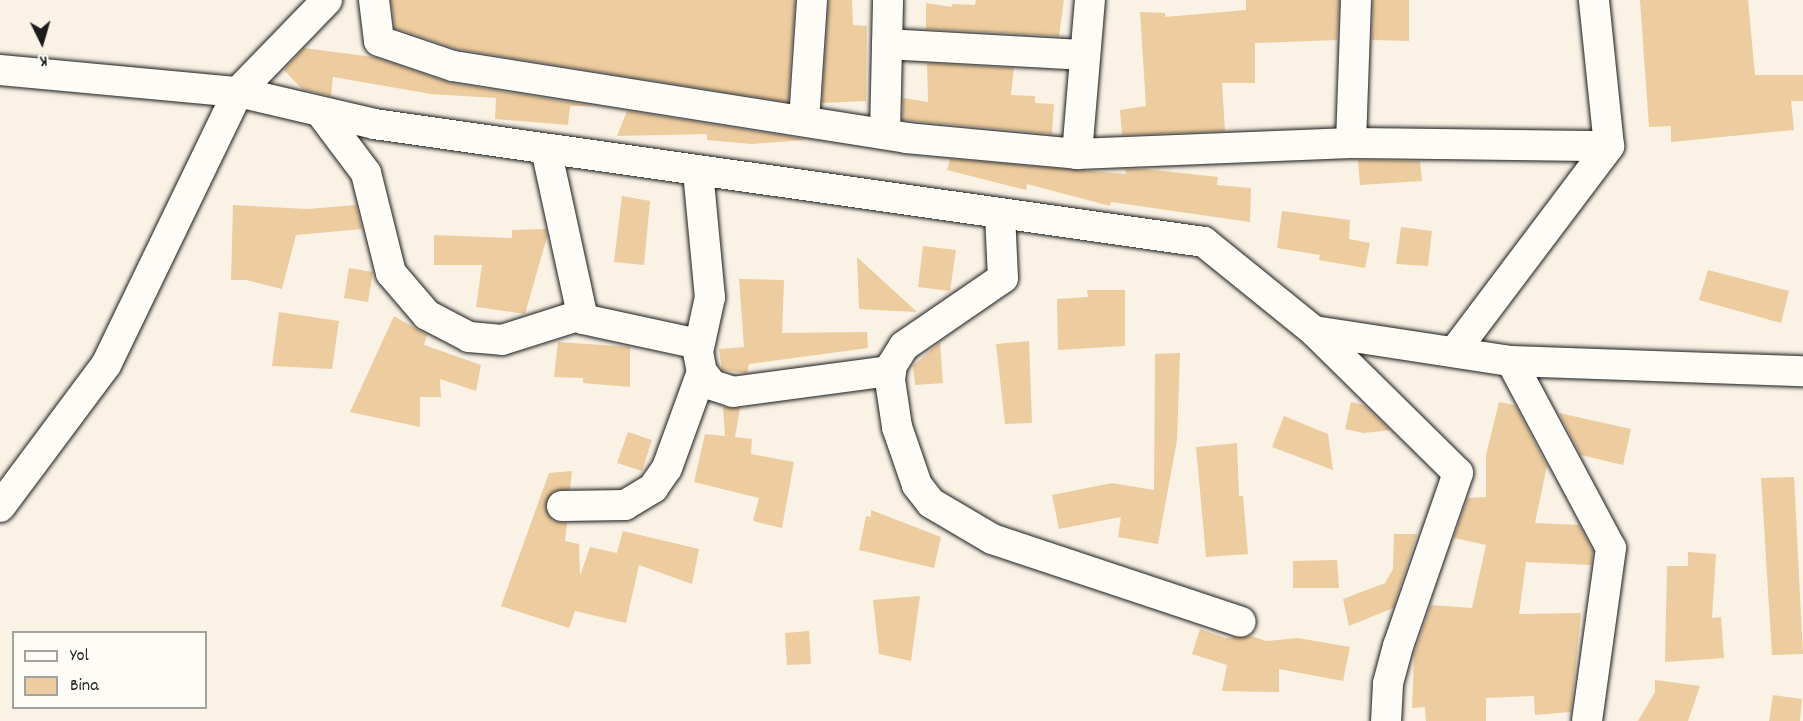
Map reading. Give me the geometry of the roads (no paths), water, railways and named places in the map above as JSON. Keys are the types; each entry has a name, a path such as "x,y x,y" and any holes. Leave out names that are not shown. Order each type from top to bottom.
{"street":[{"path":"0,507 105,365 238,92 327,0"},
{"path":"374,0 379,41 453,66 885,134 1077,154 1351,143 1609,146"},
{"path":"804,121 812,0"},
{"path":"885,134 888,0"},
{"path":"1077,154 1090,0"},
{"path":"1351,143 1356,0"},
{"path":"1454,352 1609,146 1594,0"},
{"path":"887,44 1085,55"},
{"path":"0,70 238,92 321,113 546,149 1204,242 1314,331 1458,473 1398,646 1388,684 1386,721"},
{"path":"321,113 366,173 391,273 427,315 469,337 502,340 581,315"},
{"path":"546,149 581,315 588,321 700,358 712,385 733,392 891,371"},
{"path":"562,506 625,505 653,488 668,468 700,358 710,297 698,171"},
{"path":"1000,213 1003,278 904,346 891,371 897,427 917,485 932,503 992,539 1241,622"},
{"path":"1314,331 1511,361 1803,371"},
{"path":"1511,361 1611,548 1587,721"}]}
